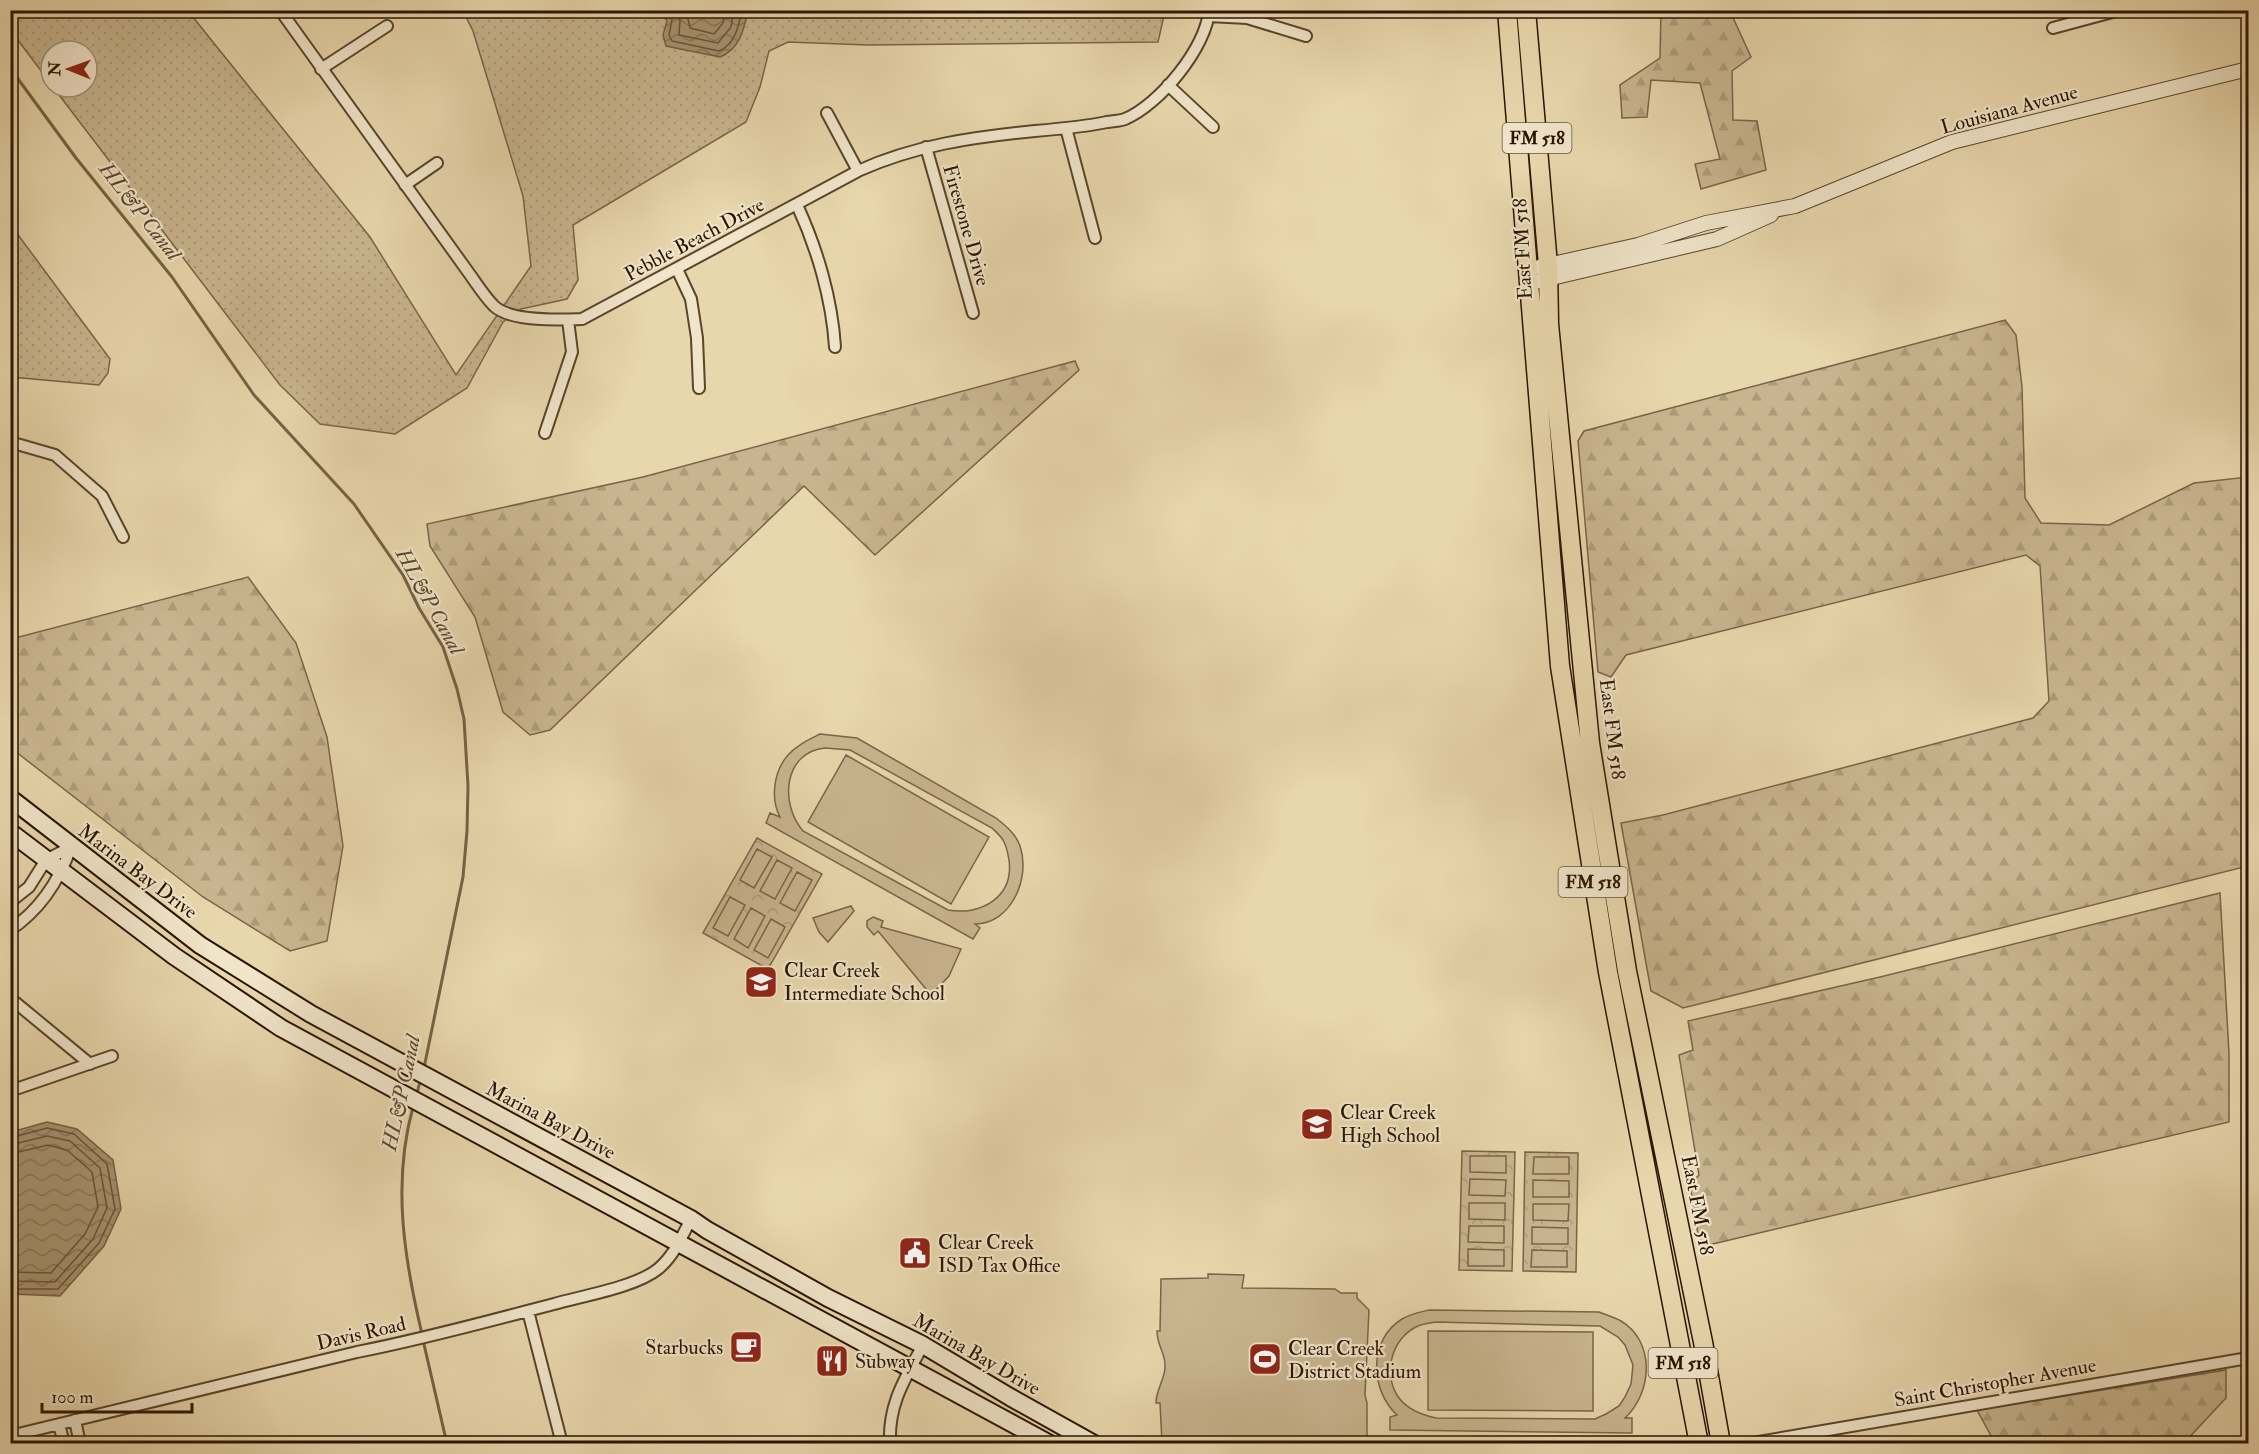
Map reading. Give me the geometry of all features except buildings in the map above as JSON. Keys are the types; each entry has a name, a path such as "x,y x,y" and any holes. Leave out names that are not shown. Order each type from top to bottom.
{"main road":[{"name":"East FM 518","path":"1507,10 1522,80 1538,274 1544,478 1560,666 1608,972 1699,1443"},
{"name":"East FM 518","path":"1522,80 1526,10"},
{"name":"East FM 518","path":"1538,274 1549,324 1590,743 1628,971 1721,1443"},
{"path":"1544,478 1565,476"},
{"path":"1560,666 1582,663"},
{"name":"Marina Bay Drive","path":"10,798 200,945 311,1014 691,1219 828,1298 923,1345 1094,1443"},
{"path":"10,832 174,956 281,1028 1050,1443"},
{"path":"1589,857 1609,855"},
{"path":"1608,972 1628,971"},
{"path":"281,1028 283,1020 288,1017 311,1014"},
{"path":"1637,1126 1658,1120"},
{"path":"511,1154 524,1128"},
{"path":"768,1290 779,1271"},
{"path":"814,1316 828,1298"},
{"path":"1680,1348 1702,1342"},
{"path":"1012,1422 1022,1403"}],"street":[{"name":"Pebble Beach Drive","path":"280,10 496,308 528,318 568,320 582,319 858,171 887,158 926,147 1125,119 1148,104 1180,73 1197,48 1209,13"},
{"path":"2053,28 2120,10"},
{"path":"1209,13 1247,18 1306,36"},
{"path":"321,69 387,26"},
{"name":"Louisiana Avenue","path":"1538,274 1706,224 1795,206 1952,142 2248,69"},
{"path":"1168,85 1213,127"},
{"path":"827,113 858,171"},
{"path":"1066,128 1095,238"},
{"name":"Firestone Drive","path":"926,147 973,313"},
{"path":"405,185 438,163"},
{"path":"796,205 811,235 833,323 834,347"},
{"path":"677,269 691,298 697,338 699,388"},
{"path":"545,433 572,352 568,320"},
{"path":"10,442 55,455 102,496 123,537"},
{"path":"10,902 29,887 46,860 71,847"},
{"path":"10,930 29,917 62,873 71,847"},
{"path":"10,998 90,1064"},
{"path":"10,1091 112,1056"},
{"name":"Davis Road","path":"10,1436 454,1330 602,1292 649,1275 670,1257 691,1219"},
{"path":"528,1311 562,1443"},
{"path":"890,1443 889,1422 894,1402 923,1345"},
{"name":"Saint Christopher Avenue","path":"1747,1443 2248,1358"},
{"path":"75,1420 80,1443"},
{"path":"59,1424 63,1443"}],"green space":[{"path":"11,11 188,11 370,237 456,375 531,266 523,196 473,31 463,11 1165,11 1158,42 868,45 788,42 769,51 760,87 746,122 573,225 578,280 567,299 521,309 503,322 467,388 395,434 320,424 280,385 62,99 99,99 99,39 39,39 39,68 11,31"},
{"path":"1661,11 1730,11 1751,57 1732,71 1733,120 1757,121 1766,170 1701,189 1695,164 1720,159 1700,83 1651,80 1647,117 1622,118 1620,85 1660,58"},
{"path":"10,224 110,359 108,373 99,385 11,377"},
{"path":"2005,320 2016,335 2022,387 2025,498 2041,523 2109,525 2194,483 2248,477 2248,866 1683,1008 1651,991 1621,823 1663,815 2033,718 2049,701 2040,566 2026,555 1626,655 1611,677 1598,672 1578,441 1584,431"},
{"path":"1075,361 1079,370 875,555 804,486 550,730 530,735 503,712 475,617 430,546 427,524 643,477"},
{"path":"248,577 296,643 327,737 343,846 327,941 290,951 203,897 11,748 11,639"},
{"path":"820,734 857,738 1003,824 1018,842 1023,859 1020,885 1008,908 988,922 975,924 980,928 973,939 766,823 770,813 780,817 774,793 783,761 795,748","holes":["825,748 850,750 992,828 1003,840 1009,860 1009,873 1001,894 983,907 972,910 948,910 803,831 795,820 791,807 790,780 794,769 801,759 811,752"]},
{"path":"846,755 989,837 951,904 808,822"},
{"path":"757,838 822,874 768,969 703,933"},
{"path":"757,849 772,857 754,888 740,880"},
{"path":"777,860 792,868 775,899 760,891"},
{"path":"797,872 812,880 795,911 780,903"},
{"path":"2220,893 2229,1053 2229,1122 1700,1247 1690,1185 1699,1175 1679,1055 1693,1050 1688,1021 1880,977"},
{"path":"730,897 745,905 728,936 713,928"},
{"path":"851,906 854,911 828,942 819,932 813,918"},
{"path":"751,908 765,916 748,948 734,939"},
{"path":"873,917 883,921 881,927 961,949 949,976 931,995 878,931 874,935 867,927 867,921"},
{"path":"771,919 785,927 768,958 754,950"},
{"path":"1462,1151 1515,1152 1512,1271 1459,1270"},
{"path":"1525,1152 1578,1153 1576,1272 1523,1271"},
{"path":"1470,1156 1506,1156 1506,1173 1470,1172"},
{"path":"1534,1157 1569,1157 1569,1174 1533,1174"},
{"path":"1470,1179 1506,1180 1505,1196 1469,1195"},
{"path":"1533,1180 1569,1181 1569,1197 1533,1197"},
{"path":"1469,1203 1505,1203 1505,1220 1469,1219"},
{"path":"1533,1204 1569,1204 1568,1221 1533,1220"},
{"path":"1469,1226 1504,1226 1504,1243 1468,1242"},
{"path":"1532,1227 1568,1228 1568,1244 1532,1244"},
{"path":"1468,1249 1504,1250 1504,1266 1468,1266"},
{"path":"1532,1250 1567,1251 1567,1267 1531,1267"},
{"name":"Clear Creek District Stadium","path":"1208,1274 1244,1275 1242,1288 1335,1289 1341,1293 1357,1293 1357,1298 1369,1310 1365,1395 1367,1443 1162,1443 1160,1403 1156,1403 1165,1370 1165,1360 1157,1331 1160,1331 1161,1279 1208,1278"},
{"path":"1429,1310 1599,1312 1621,1321 1632,1330 1645,1354 1645,1382 1641,1395 1625,1418 1632,1418 1632,1433 1390,1430 1390,1417 1397,1415 1388,1405 1378,1379 1378,1352 1391,1328 1405,1317","holes":["1436,1322 1600,1326 1618,1337 1625,1345 1633,1365 1631,1384 1619,1406 1595,1419 1436,1418 1421,1414 1407,1406 1399,1398 1391,1379 1390,1368 1396,1348 1401,1339 1418,1326"]},
{"path":"1428,1331 1593,1332 1593,1411 1428,1410"},
{"path":"2226,1370 2226,1398 2184,1443 1995,1443 1977,1410"}],"water":[{"path":"660,11 748,11 737,44 720,57 666,46 663,35 667,21"},
{"path":"47,1122 77,1129 113,1160 121,1209 104,1246 60,1296 12,1294 11,1132"}],"waterway":[{"name":"HL&P Canal","path":"10,68 76,158 172,277 254,395 354,504 403,575 419,608 443,647 464,719 468,786 467,831 463,877 424,1068"},
{"name":"HL&P Canal","path":"417,1094 420,1081"},
{"name":"HL&P Canal","path":"413,1107 403,1164 403,1220 410,1277 422,1334"},
{"name":"HL&P Canal","path":"423,1340 447,1444"}],"place":[{"name":"Clear Creek Intermediate School","path":"761,982"},
{"name":"Clear Creek High School","path":"1317,1124"},
{"name":"Clear Creek ISD Tax Office","path":"915,1253"},
{"name":"Starbucks","path":"746,1347"},
{"name":"Clear Creek District Stadium","path":"1265,1359"},
{"name":"Subway","path":"832,1361"}]}
